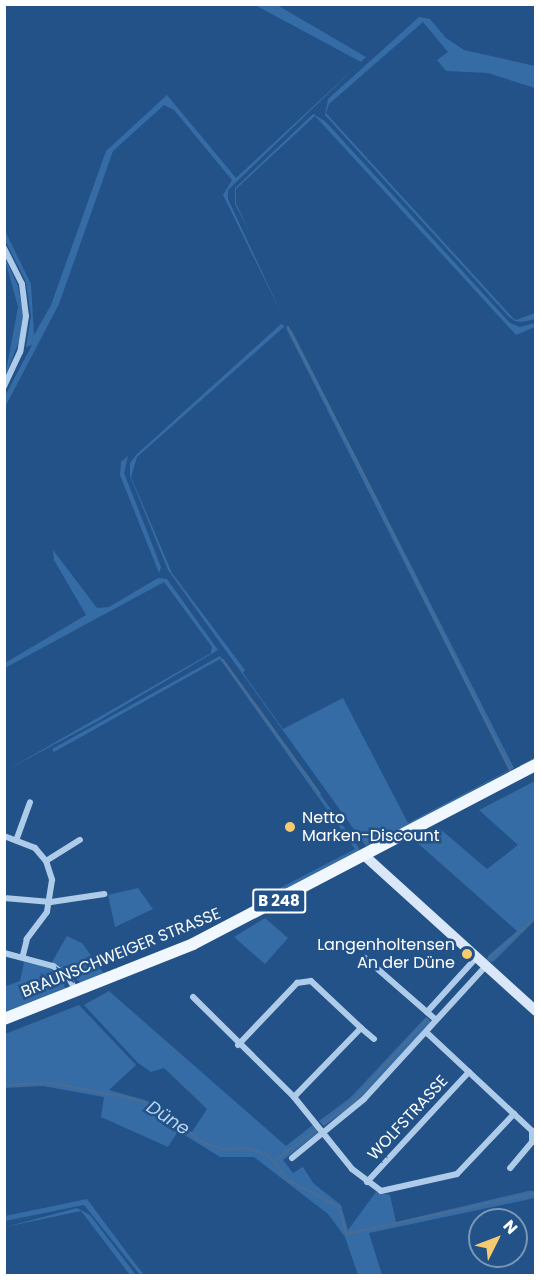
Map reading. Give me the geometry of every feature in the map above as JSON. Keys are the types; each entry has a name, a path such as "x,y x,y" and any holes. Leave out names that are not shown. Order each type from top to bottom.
{"main road":[{"name":"BRAUNSCHWEIGER STRASSE","path":"4,1019 193,944 536,765"}],"street":[{"path":"4,248 22,284 26,316 20,352 4,386"},
{"path":"17,838 30,802"},
{"path":"4,836 17,838 34,848 46,861 52,880 51,902 27,939 23,955"},
{"path":"46,861 80,840"},
{"path":"365,856 536,1011"},
{"path":"4,898 51,902 104,894"},
{"path":"4,953 23,955 53,966 68,977 76,991"},
{"path":"365,958 436,1020"},
{"path":"427,1012 476,958"},
{"path":"292,1158 364,1099 486,966"},
{"path":"238,1045 303,979 311,981 374,1039"},
{"path":"193,997 238,1045 294,1097 349,1165 368,1182 386,1192 454,1176 514,1114"},
{"path":"294,1097 361,1028"},
{"path":"426,1032 532,1131 534,1138 510,1168"},
{"name":"WOLFSTRASSE","path":"368,1182 469,1072"}],"shaded area":[{"path":"255,5 277,5 366,57 420,5 361,62"},
{"path":"419,17 430,19 446,38 464,50 535,66 535,88 488,73 446,71 437,60 448,52 423,22 329,104 326,113 513,318 516,320 535,313 535,319 522,322 515,321 509,317 325,115 328,99"},
{"path":"357,66 228,190 228,199 282,315 223,195 232,180 174,110 164,105 113,151 59,304 5,407 5,396 32,345 26,347 31,316 26,282 5,240 5,231 31,284 34,335 51,305 106,151 167,95 236,178"},
{"path":"313,114 325,121 510,323 520,327 535,323 535,327 516,335 315,116 236,189 236,203 250,233 235,204 235,188"},
{"path":"4,256 18,286 23,315 19,341 5,377 18,307"},
{"path":"281,324 285,326 137,457 131,477 172,573 245,670 243,673 283,729 343,698 408,823 509,770 285,327 292,331 514,768 371,846 367,844 368,849 168,570 130,476 130,463 137,454"},
{"path":"128,456 124,473 161,567 159,573 120,475 121,462"},
{"path":"53,550 97,608 109,607 158,578 167,579 218,650 98,721 5,771 211,653 212,647 164,582 5,668 5,663 86,615 54,560"},
{"path":"220,656 359,848 359,852 284,894 280,888 355,849 220,659 54,752 52,749"},
{"path":"535,781 535,920 493,962 488,961 488,956 517,931 413,839 438,827 487,869 518,845 479,810"},
{"path":"138,888 153,909 115,927 108,895"},
{"path":"265,918 288,938 265,964 234,937"},
{"path":"67,936 82,943 105,975 83,984 52,962"},
{"path":"24,962 48,967 63,978 65,988 5,1016 4,987 20,981"},
{"path":"109,991 286,1146 314,1124 318,1133 283,1160 293,1173 303,1167 314,1184 341,1205 348,1230 376,1192 390,1195 396,1222 528,1191 535,1191 535,1198 488,1208 468,1208 468,1212 369,1233 382,1275 358,1275 345,1237 328,1214 254,1157 220,1157 178,1131 168,1147 101,1117 104,1097 43,1086 5,1088 5,1034 79,1005 136,1065 109,1090 148,1101 153,1109 192,1132 207,1109 164,1068 151,1072 138,1063 84,1005"},
{"path":"426,1017 432,1022 358,1102 324,1126 319,1121 350,1098"},
{"path":"87,1199 144,1275 140,1275 84,1205 5,1221 5,1216"},
{"path":"77,1208 90,1215 136,1275 130,1275 81,1211 5,1227"}],"waterway":[{"path":"288,327 380,507"},
{"path":"383,514 511,772"},
{"path":"223,660 320,794"},
{"path":"521,766 536,758"},
{"path":"373,843 394,832"},
{"name":"Düne","path":"488,959 536,918"},
{"name":"Düne","path":"323,1124 353,1101 427,1019"},
{"path":"4,1085 51,1083 134,1099 144,1102 151,1112 167,1116 204,1143 222,1149 247,1148 268,1155 288,1180 339,1207 346,1234 536,1193"},
{"name":"Düne","path":"276,1160 317,1129"}],"place":[{"name":"Netto Marken-Discount","path":"290,827"},
{"name":"Langenholtensen An der Düne","path":"467,954"}]}
